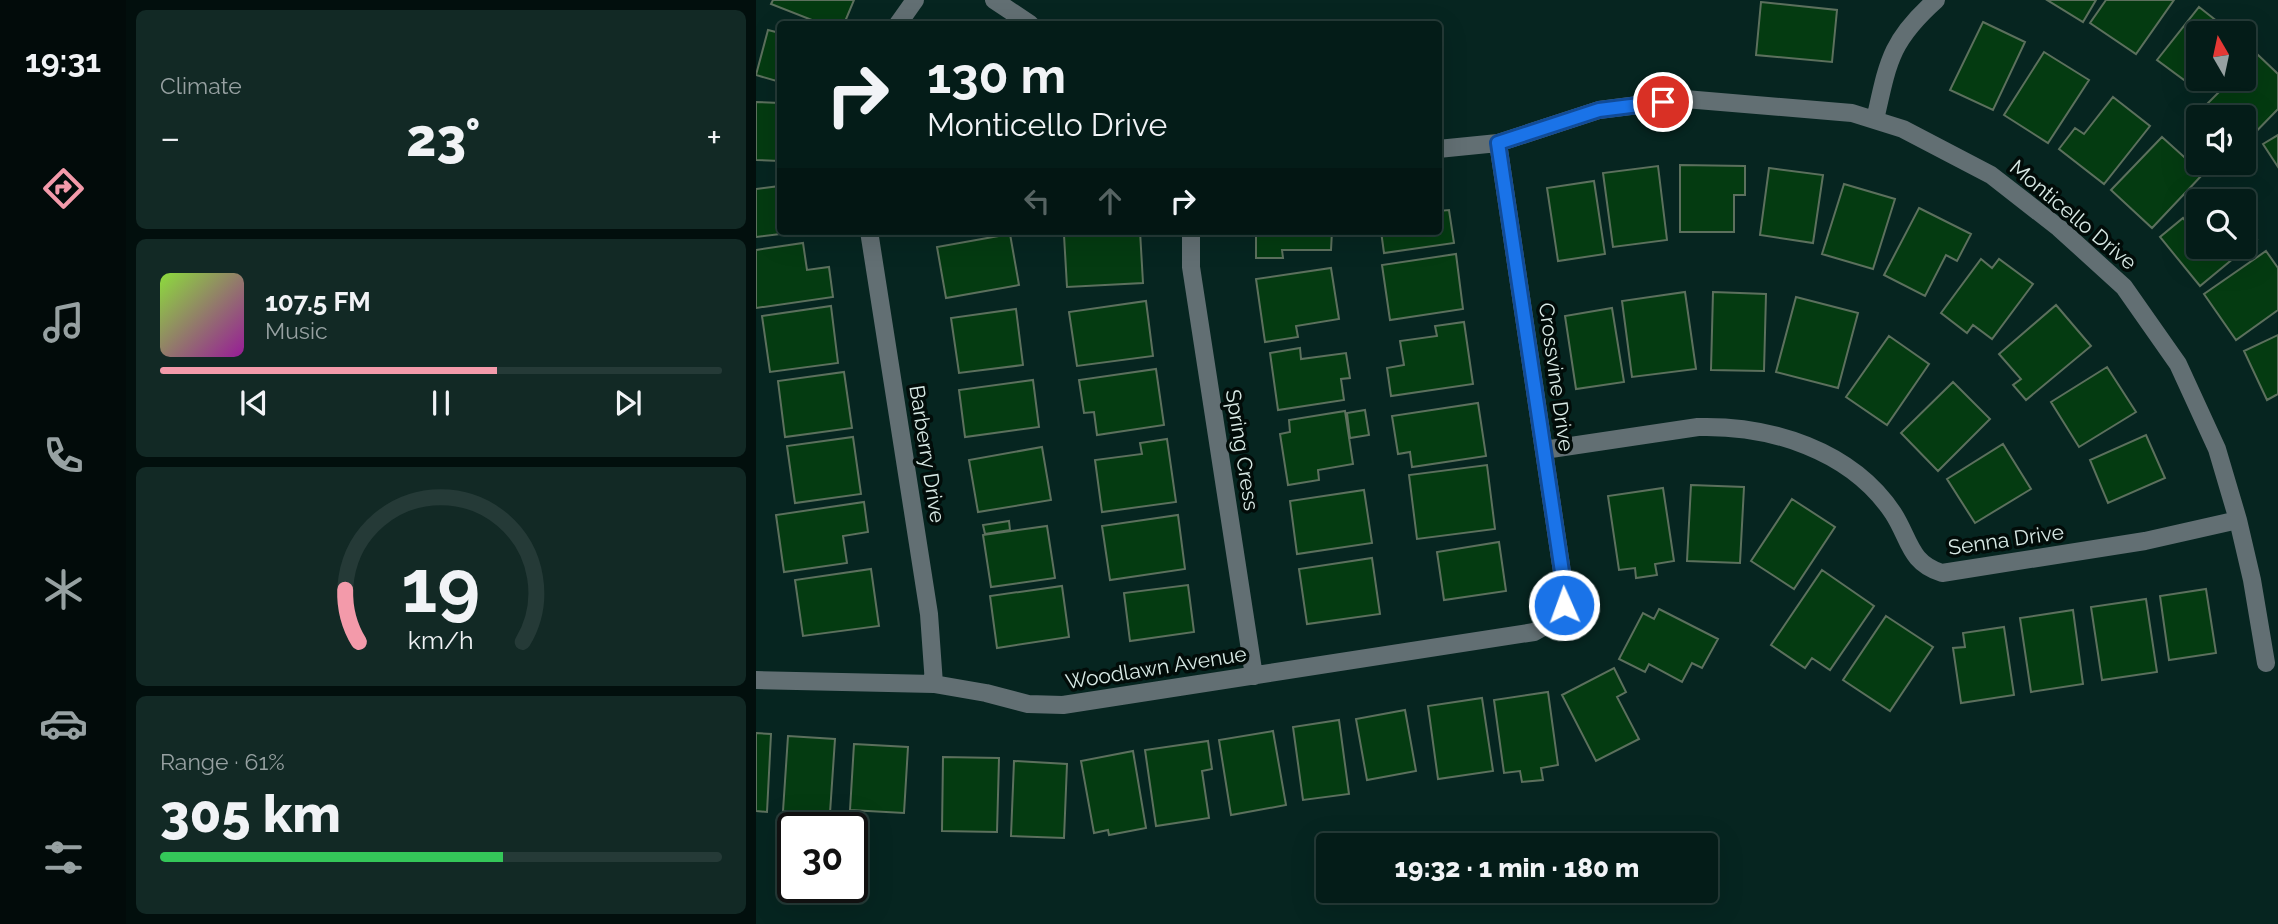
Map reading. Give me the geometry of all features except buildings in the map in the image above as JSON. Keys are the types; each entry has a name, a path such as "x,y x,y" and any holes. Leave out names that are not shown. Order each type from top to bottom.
{"street":[{"path":"900,21 915,0"},
{"path":"994,0 1026,21"},
{"path":"1875,120 1887,64 1899,38 1937,0"},
{"name":"Monticello Drive","path":"1442,149 1498,143 1599,110 1685,99 1852,113 1903,128 1991,175 2059,228 2124,287 2178,363 2217,449 2238,520 2252,580 2266,663"},
{"name":"Crossvine Drive","path":"1498,143 1565,592 1564,605 1557,617"},
{"name":"Barberry Drive","path":"870,235 929,614 934,684"},
{"name":"Spring Cress","path":"1191,235 1191,267 1254,676"},
{"name":"Senna Drive","path":"1544,450 1698,426 1724,426 1771,433 1818,451 1845,467 1872,489 1893,513 1922,565 1942,573 2145,541 2238,520"},
{"name":"Woodlawn Avenue","path":"756,680 934,684 1045,706 1063,705 1534,632 1557,617"}],"route":[{"path":"1564,605 1565,592 1498,143 1599,110 1663,102"}]}
